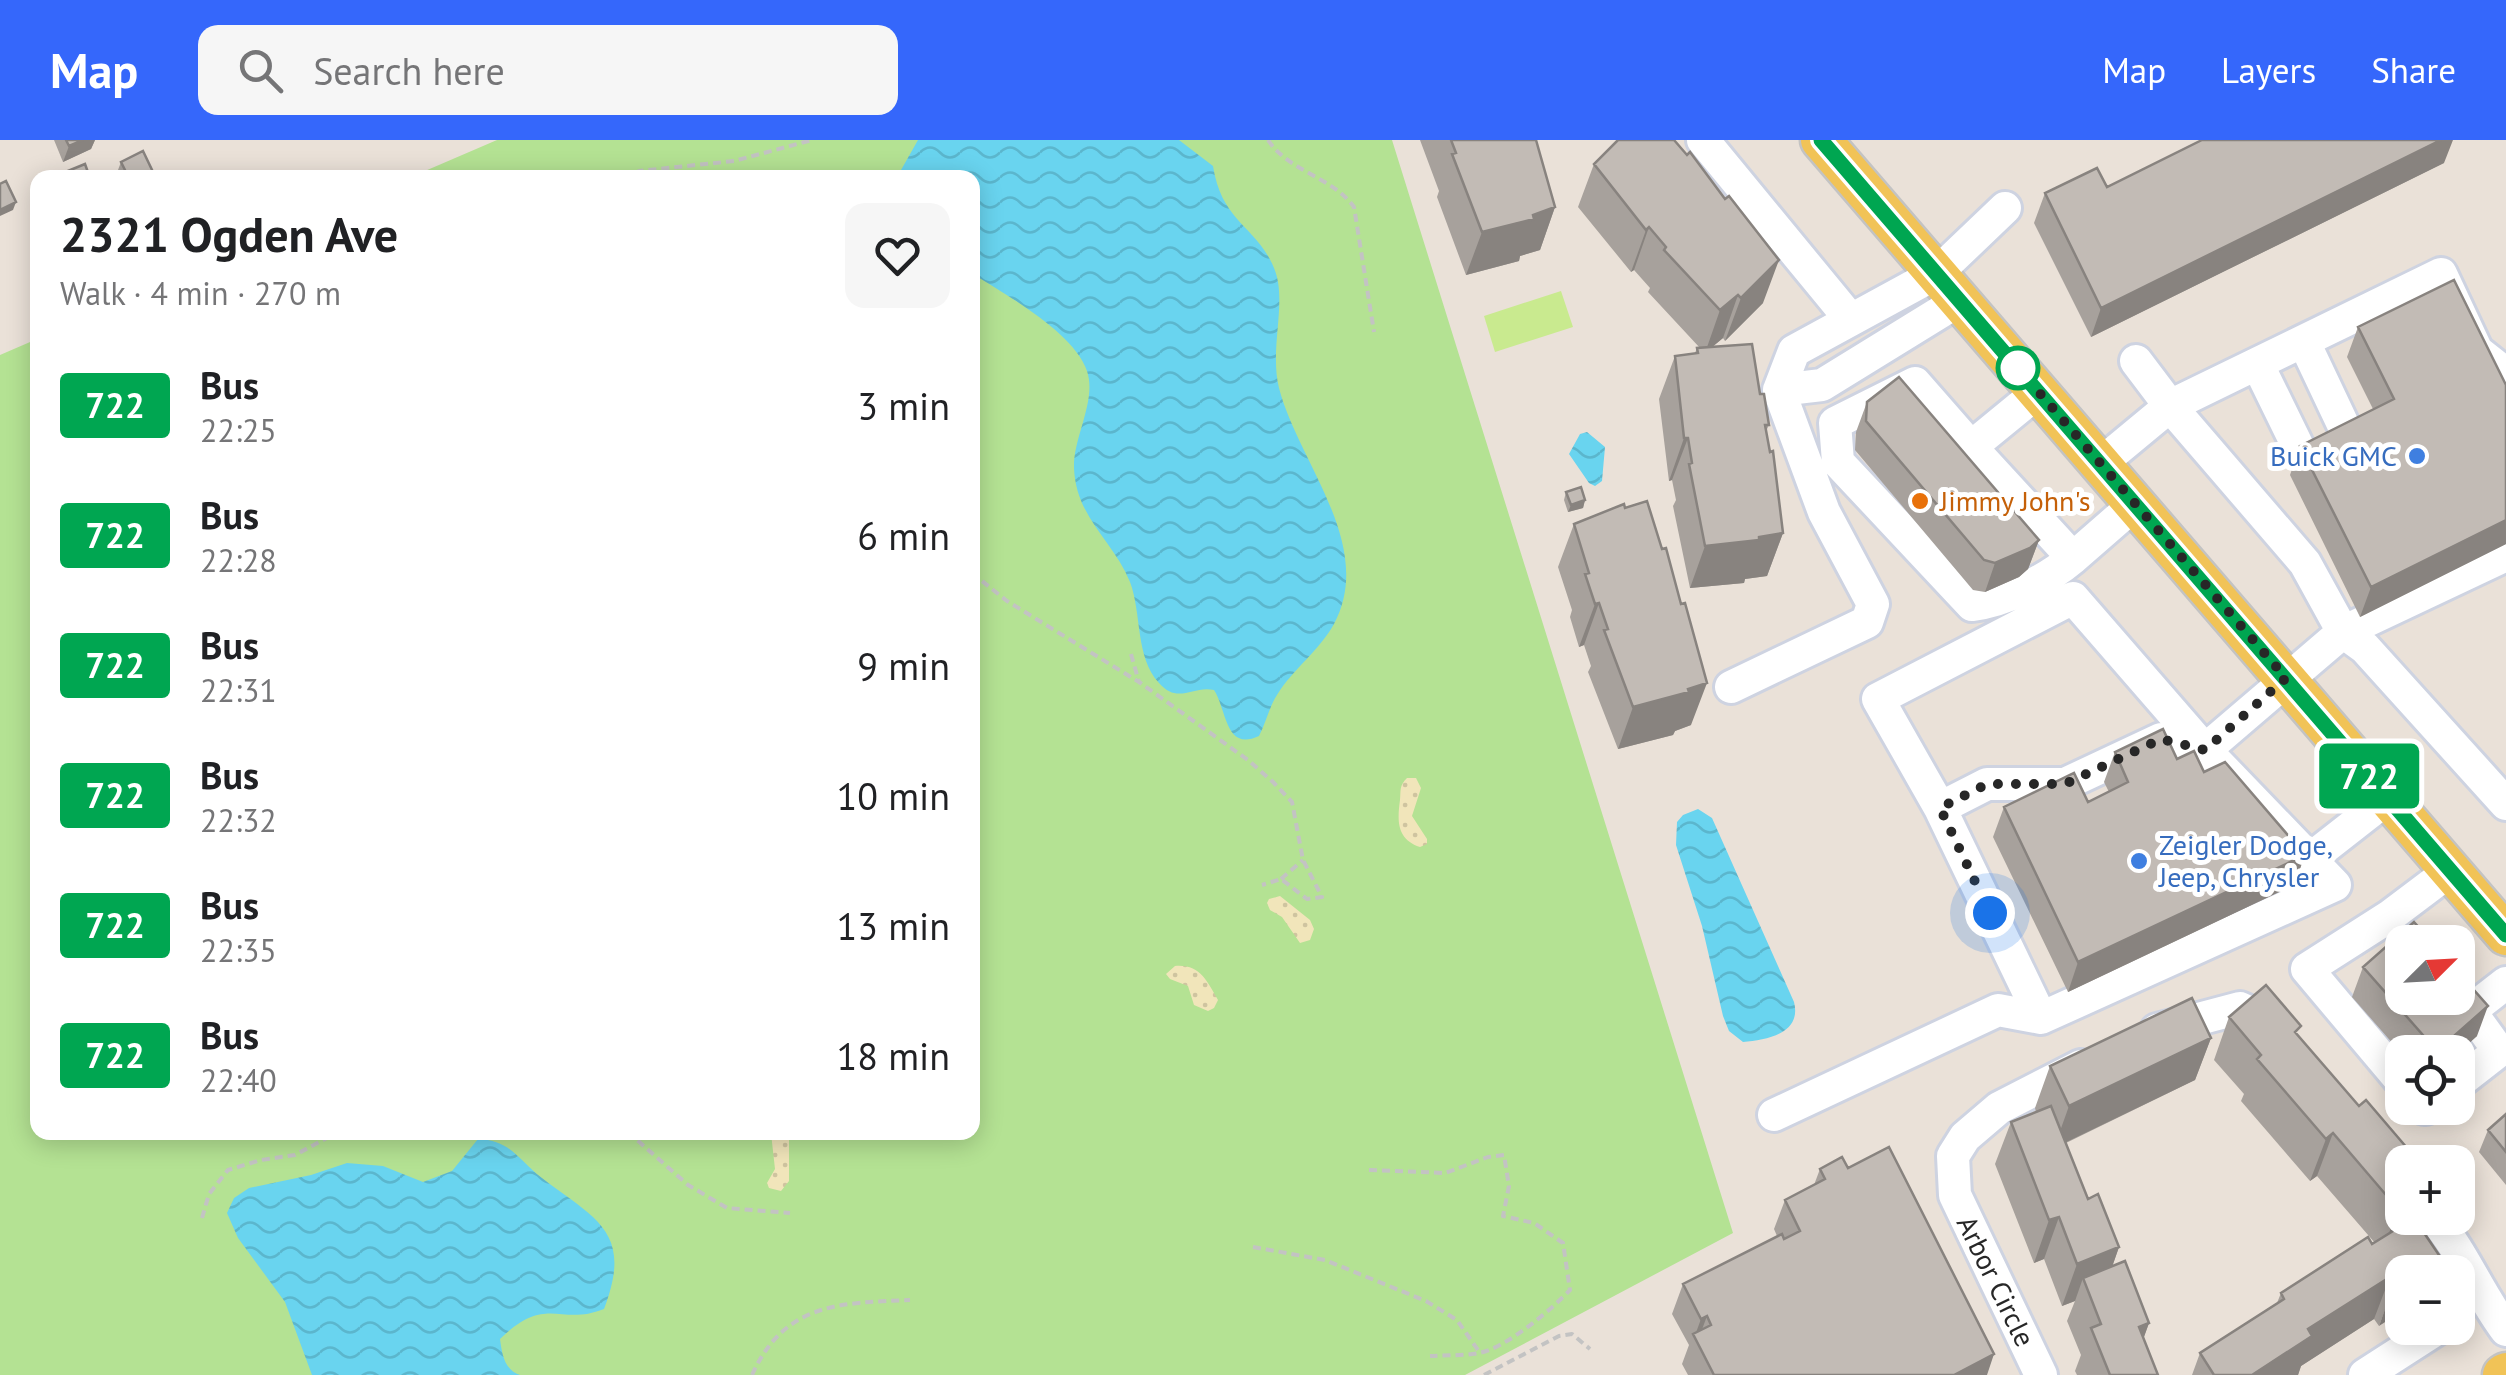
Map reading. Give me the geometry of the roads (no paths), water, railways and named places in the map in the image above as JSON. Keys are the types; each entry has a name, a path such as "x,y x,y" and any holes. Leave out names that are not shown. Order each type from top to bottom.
{"main road":[{"path":"1821,140 2506,935"}],"street":[{"path":"1703,140 1851,320"},
{"path":"1779,390 1822,385 1843,372 1948,287 2005,208"},
{"path":"2100,464 2170,406 2441,274 2477,351 2506,374"},
{"path":"1731,687 1867,622 1873,604 1824,512 1779,390 1794,351 1851,320 1948,287"},
{"path":"1822,336 1843,372"},
{"path":"2304,342 2347,433"},
{"path":"2136,361 2306,563 2343,632 2365,648 2506,804"},
{"path":"2258,365 2301,453"},
{"path":"2072,558 1915,383 1836,423 1838,462 1972,605 1992,602 2062,568 2136,504"},
{"path":"1971,448 2038,392"},
{"path":"2205,750 2343,632 2506,556"},
{"path":"1774,1115 1998,1010 2040,1018 2335,885 2205,750 2073,598 1878,699 1940,808 2040,1018"},
{"path":"1940,808 1987,784 2065,784 2161,739 2205,750"},
{"path":"2310,859 2388,798"},
{"path":"2385,1062 2308,969 2390,916 2450,870"},
{"path":"2390,916 2398,925"},
{"path":"2475,998 2506,983"},
{"name":"Arbor Circle","path":"2042,1375 1955,1195 1953,1156 1965,1137 1999,1108 2116,1050 2161,1029 2240,1008 2269,1021 2293,1050"},
{"path":"2472,1015 2499,1050 2475,1069"},
{"path":"2475,1309 2506,1330"},
{"path":"2365,1375 2412,1345"}],"water":[{"path":"918,140 1179,140 1213,166 1224,200 1274,268 1279,295 1279,388 1329,504 1346,564 1344,594 1334,624 1277,695 1259,736 1248,739 1233,734 1214,690 1173,693 1151,673 1142,648 1130,582 1088,515 1076,486 1075,456 1089,394 1087,371 1080,356 1054,329 980,278 980,170 901,170"},
{"path":"1587,432 1605,447 1602,481 1595,486 1569,454 1580,434"},
{"path":"1698,809 1712,818 1794,1002 1793,1021 1772,1037 1743,1042 1729,1031 1723,1016 1702,926 1676,845 1677,822"},
{"path":"477,1140 499,1143 593,1217 612,1244 612,1283 604,1309 589,1314 542,1314 516,1325 500,1339 507,1365 520,1375 312,1375 285,1302 238,1238 227,1213 234,1198 249,1188 347,1163 383,1166 423,1182 452,1171"}],"place":[{"name":"Buick GMC","path":"2417,456"},
{"name":"Jimmy John's","path":"1920,501"},
{"name":"Zeigler Dodge, Jeep, Chrysler","path":"2139,861"}]}
